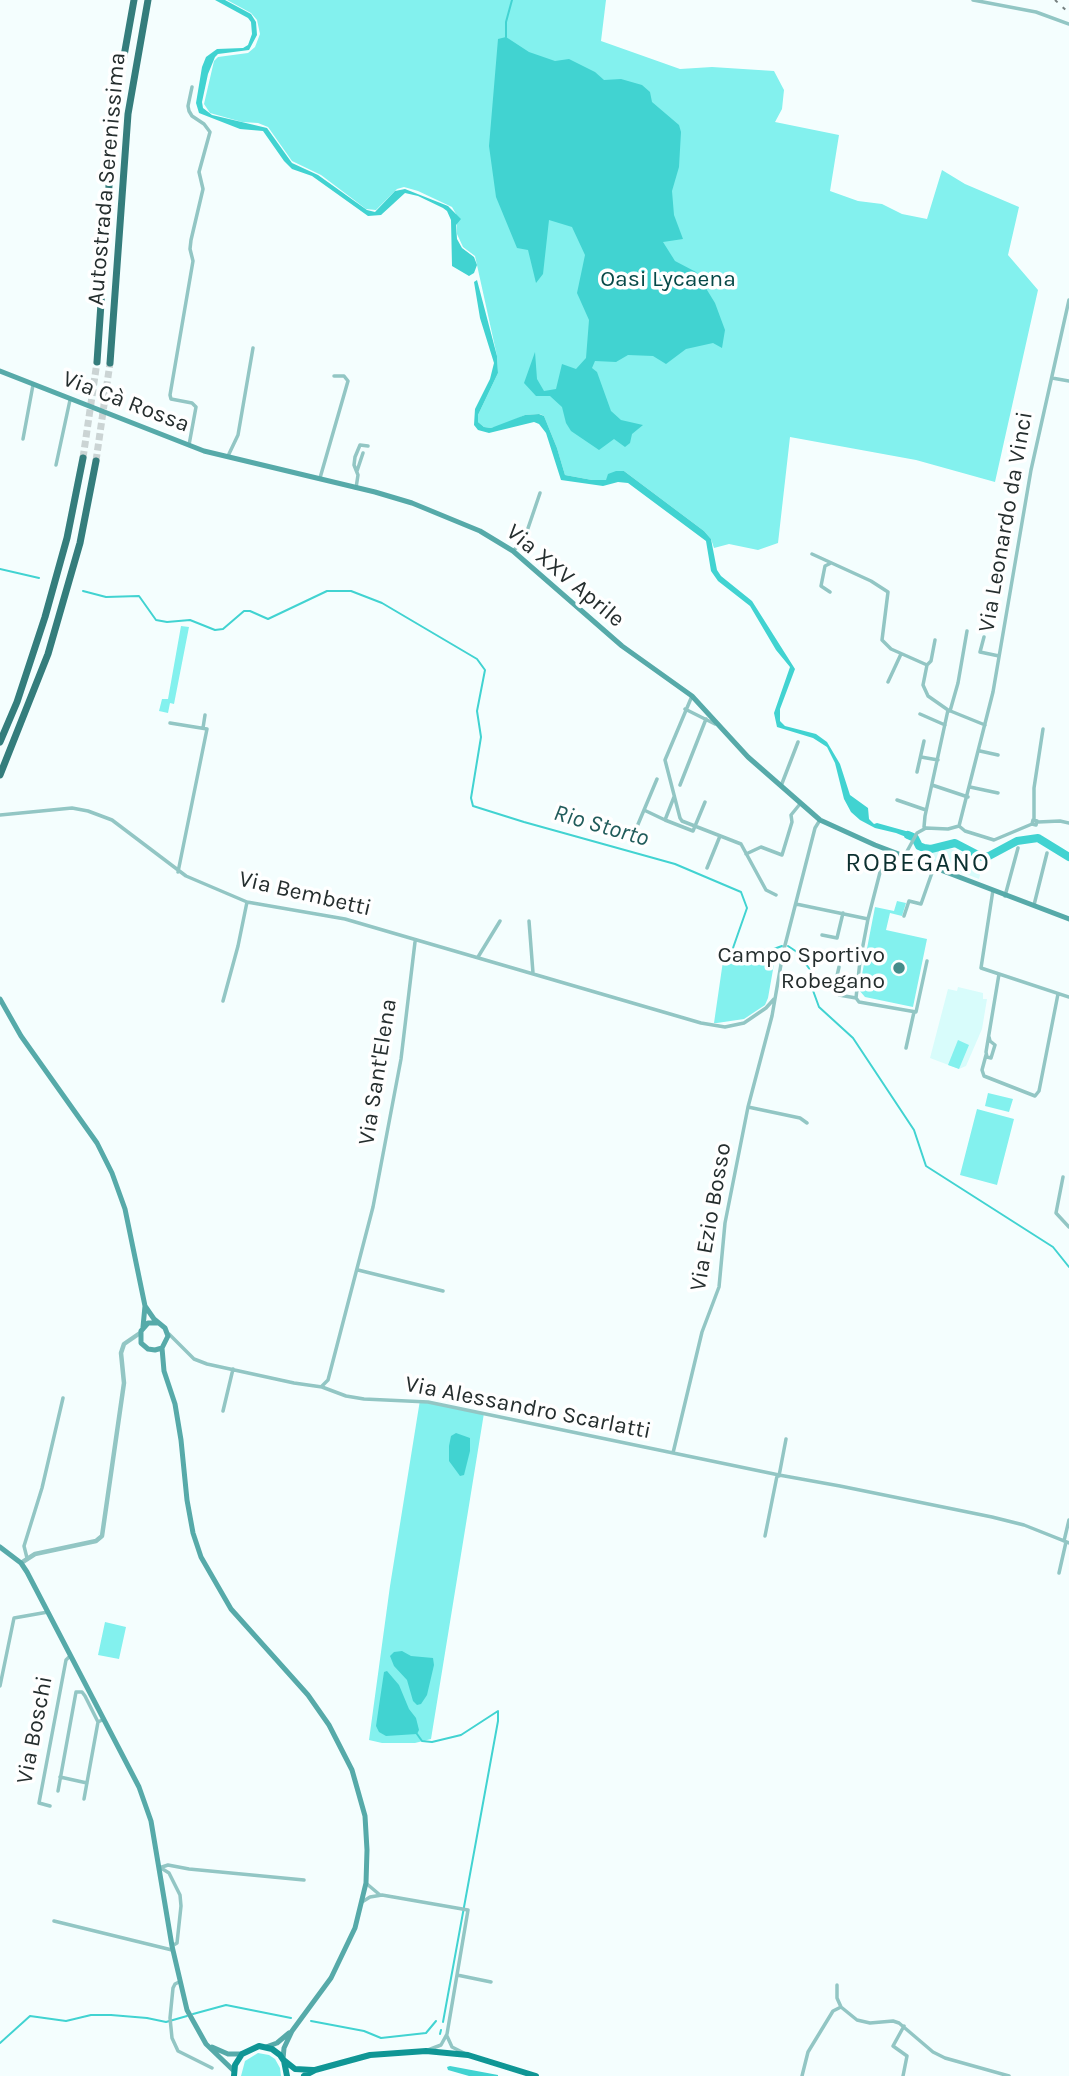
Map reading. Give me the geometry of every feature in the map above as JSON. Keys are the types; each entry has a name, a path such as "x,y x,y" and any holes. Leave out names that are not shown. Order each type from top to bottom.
{"highway":[{"name":"Autostrada Serenissima","path":"97,362 114,113 134,0"},
{"name":"Autostrada Serenissima","path":"110,363 132,78 148,0"},
{"path":"0,742 17,702 46,617 67,538 83,458"},
{"path":"0,775 48,654 80,543 96,461"}],"main road":[{"name":"Via Cà Rossa","path":"0,372 189,445 241,461"},
{"name":"Via XXV Aprile","path":"241,461 412,503 480,531 513,551 622,646 692,696 748,757 820,820 838,830 1069,919"},
{"path":"0,999 33,1053 97,1143 125,1209 145,1306 141,1343 150,1350 164,1371 175,1404 187,1500 201,1557 231,1609 308,1695 329,1725 345,1752 365,1816 368,1850 366,1883 355,1928 341,1962 292,2031 284,2048 287,2076"},
{"path":"145,1306 168,1334 164,1346 164,1371"},
{"path":"141,1330 152,1322 159,1323"},
{"path":"150,1350 164,1346"},
{"name":"Via Boschi","path":"0,1547 21,1563 71,1655 101,1721 145,1800 179,1982 190,2018 206,2043 234,2074"},
{"path":"234,2074 242,2054 253,2047 266,2047 277,2043 292,2031"},
{"path":"206,2043 226,2053 242,2054"},
{"path":"266,2047 276,2051 295,2069 315,2070"},
{"path":"303,2076 315,2070 370,2055 426,2051 468,2055 536,2076"}],"street":[{"path":"973,0 1036,12 1069,24"},
{"path":"189,445 196,407 192,403 171,399 170,395 193,261 191,240 203,189 200,172 210,132 204,124 191,116 187,106 192,87"},
{"name":"Via Leonardo da Vinci","path":"959,826 986,725 1031,470 1069,300"},
{"path":"228,458 238,435 253,348"},
{"path":"320,480 348,381 344,376 334,376"},
{"path":"1052,378 1069,381"},
{"path":"23,439 33,385"},
{"path":"56,465 70,400"},
{"path":"357,472 354,465 360,445 368,446"},
{"path":"356,488 357,472 363,453"},
{"path":"513,551 524,540 540,493"},
{"path":"812,554 871,581 888,592 882,640 891,649 927,665"},
{"path":"830,592 821,586 825,566 831,563"},
{"path":"905,855 914,838 925,828 926,810 945,723 958,683 967,631"},
{"path":"984,637 980,652 999,656"},
{"path":"936,640 923,685 928,696 949,710 986,725"},
{"path":"887,682 901,654"},
{"path":"692,696 665,760 680,818 741,844 766,891 776,895"},
{"path":"685,709 721,727"},
{"path":"920,714 945,723 954,723"},
{"path":"203,728 205,715"},
{"path":"680,785 706,719"},
{"path":"170,723 207,729 178,872"},
{"path":"1034,822 1033,798 1043,729"},
{"path":"917,772 924,741"},
{"path":"781,786 798,742"},
{"path":"979,751 998,755"},
{"path":"921,757 937,760"},
{"path":"631,841 657,779"},
{"path":"932,785 968,797"},
{"path":"970,787 998,793"},
{"path":"665,820 674,796"},
{"path":"897,800 926,810"},
{"path":"644,810 693,831 705,802"},
{"path":"746,854 761,847 782,855 792,822 791,815 800,804"},
{"name":"Via Bembetti","path":"0,815 72,808 97,813 112,820 178,872 195,881 247,902 345,919 415,942"},
{"path":"820,820 815,828 796,904 868,919"},
{"path":"925,828 948,829 959,826 965,831 994,840 1034,822 1069,823"},
{"path":"707,868 720,836"},
{"path":"1004,896 1018,848"},
{"path":"856,998 868,919 886,849"},
{"path":"1034,906 1048,853"},
{"path":"904,916 909,901 921,904 934,867"},
{"path":"993,890 981,968 1069,997"},
{"path":"223,1001 247,902"},
{"name":"Via Ezio Bosso","path":"673,1453 702,1332 719,1287 726,1223 748,1107 796,904"},
{"path":"822,935 837,938 843,913"},
{"path":"478,957 500,921"},
{"path":"529,921 533,973"},
{"path":"415,942 478,957 712,1026 725,1027 744,1023 766,1009 774,999"},
{"name":"Via Sant'Elena","path":"322,1387 328,1380 373,1207 401,1059 415,942"},
{"path":"906,1048 928,961"},
{"path":"839,967 834,989 839,995 856,998 859,1002 914,1012"},
{"path":"999,974 982,1070 984,1076 1033,1096 1037,1095 1058,994"},
{"path":"986,1055 989,1058 994,1055 995,1045 989,1037"},
{"path":"748,1107 800,1118 807,1123"},
{"path":"1063,1177 1056,1213 1069,1227"},
{"path":"358,1270 443,1291"},
{"path":"21,1563 35,1554 96,1541 102,1536 124,1383 121,1353 128,1341 141,1330"},
{"name":"Via Alessandro Scarlatti","path":"168,1334 194,1359 294,1384 322,1387 355,1398 428,1402 992,1517 1024,1525 1066,1542"},
{"path":"128,1341 141,1343"},
{"path":"164,1346 172,1342 180,1345"},
{"path":"223,1411 233,1369"},
{"path":"27,1558 24,1546 42,1488 63,1398"},
{"path":"765,1536 786,1439"},
{"path":"1059,1573 1069,1520"},
{"name":"Via Boschi","path":"0,1686 14,1618 48,1612"},
{"name":"Via Boschi","path":"50,1806 39,1803 66,1660 71,1655"},
{"name":"Via Boschi","path":"58,1791 76,1692 82,1692 101,1721"},
{"path":"84,1799 101,1721"},
{"name":"Via Boschi","path":"60,1777 88,1783"},
{"path":"159,1868 168,1865 304,1880"},
{"name":"Via Boschi","path":"159,1868 169,1872 180,1895 178,1934 176,1945 172,1948"},
{"path":"366,1883 374,1892 382,1895 468,1911 447,2034 441,2045 426,2051"},
{"path":"362,1902 382,1895"},
{"path":"54,1921 172,1948"},
{"path":"457,1975 491,1982"},
{"name":"Via Boschi","path":"179,1982 173,1985 169,2026 178,2051 212,2068"},
{"path":"837,1985 837,1998 841,2007 857,2020 870,2023 893,2021 904,2026 945,2059 1009,2076"},
{"path":"802,2076 808,2052 832,2011 841,2007"},
{"path":"903,2076 907,2056 893,2046 904,2026"},
{"path":"447,2034 452,2047 468,2055"}],"shaded area":[{"path":"215,0 225,0 251,14 256,22 257,35 249,50 218,54 215,57 208,74 203,108 212,115 267,128 292,163 318,175 367,210 375,212 395,191 405,189 448,206 461,219 456,225 457,239 462,248 474,257 477,265 474,273 469,276 452,266 451,220 443,208 405,193 381,215 368,216 312,176 292,169 263,131 240,129 199,113 196,103 206,57 217,49 243,48 248,45 252,34 248,18"},
{"path":"506,37 529,52 555,61 569,59 595,72 604,80 621,79 642,85 650,92 652,102 679,125 679,167 672,191 674,215 683,239 663,242 675,261 696,272 715,303 725,330 722,348 713,343 686,349 666,364 653,356 628,355 616,362 595,361 592,368 597,372 611,411 621,420 643,425 632,434 630,443 625,447 614,439 599,450 571,431 562,407 550,396 536,396 524,383 535,352 537,379 544,391 556,389 562,364 576,369 586,358 589,320 577,293 585,255 572,227 549,220 543,274 536,283 528,250 517,248 496,197 489,146 498,39"},
{"path":"477,280 497,356 498,373 478,415 478,422 491,428 525,415 544,416 565,475 606,480 608,474 624,471 704,531 711,539 717,570 752,601 795,669 780,709 780,721 785,726 816,734 827,742 840,764 850,795 868,808 869,819 874,824 913,833 911,839 875,828 860,820 851,812 844,799 835,763 827,747 813,738 777,727 774,713 790,667 776,650 750,606 718,581 711,571 706,541 628,483 618,482 603,486 561,480 546,433 539,424 534,422 489,433 478,430 474,425 475,409 490,379 494,363 480,318 474,282"},
{"path":"951,849 961,852 982,867 979,879 924,858 925,853"},
{"path":"958,987 983,993 983,999 987,999 982,1029 966,1066 959,1069 930,1058 948,989 957,991"},
{"path":"456,1433 470,1438 464,1475 460,1476 449,1461 451,1436"},
{"path":"402,1651 411,1656 433,1658 434,1665 427,1695 421,1704 417,1705 413,1701 407,1680 394,1666 390,1656 394,1652"},
{"path":"387,1671 399,1685 409,1709 416,1718 419,1730 417,1734 386,1736 379,1732 376,1726 384,1672"},
{"path":"447,2067 498,2076 469,2076 448,2070"}],"green space":[{"name":"Oasi Lycaena","path":"227,0 606,0 601,41 680,69 712,67 774,71 784,90 782,109 775,122 839,135 830,191 858,201 882,204 902,214 927,219 942,170 965,184 1019,207 1008,255 1038,290 995,482 916,460 790,437 778,543 758,550 729,544 714,548 704,531 624,471 606,480 565,475 544,416 525,415 503,425 484,427 478,422 478,415 498,373 497,356 475,256 463,247 457,234 456,214 452,207 404,187 397,189 376,210 366,209 321,175 292,161 268,127 210,113 204,104 214,61 218,57 248,53 255,47 260,34 257,20 251,13"},
{"path":"181,626 189,627 174,704 170,703 168,713 159,711 162,699 168,699"},
{"path":"897,901 906,903 902,916 890,913 886,930 927,939 913,1007 865,997 859,990 875,907 894,911"},
{"path":"723,961 745,965 764,962 774,964 765,1005 744,1019 714,1023"},
{"path":"958,1040 969,1045 959,1069 948,1065"},
{"path":"988,1093 1013,1099 1009,1112 985,1106"},
{"path":"977,1109 1014,1119 997,1185 960,1175"},
{"path":"420,1400 484,1413 431,1739 415,1743 382,1743 369,1740"},
{"path":"105,1622 126,1627 119,1659 98,1655"},
{"path":"258,2053 275,2059 281,2076 241,2076 245,2061"}],"waterway":[{"path":"506,37 506,22 512,0"},
{"name":"Rio Storto","path":"0,569 39,578"},
{"name":"Rio Storto","path":"83,591 106,597 139,596 156,620 190,620 215,630 223,629 244,611 268,619 327,591 351,591 382,603 477,659 485,670 477,711 481,737 471,798 473,806 675,864 741,892 747,908 733,948 734,956 743,960 782,946"},
{"path":"908,835 924,848 931,849 955,843 982,857 1017,841 1038,838 1069,857"},
{"name":"Rio Storto","path":"788,946 797,952 811,971 811,985 819,1007 853,1038 914,1130 926,1166 1053,1247 1069,1267"},
{"path":"417,1734 422,1741 432,1742 461,1735 498,1711 443,2022"},
{"path":"193,2014 226,2005 291,2018"},
{"path":"0,2043 30,2016 66,2021 91,2015 111,2015 166,2022 187,2016"},
{"path":"311,2021 364,2031 381,2038 426,2033 436,2021"},
{"path":"440,2034 441,2030"}],"tunnel":[{"path":"83,458 97,362"},
{"path":"96,461 110,363"}],"railway":[{"path":"1055,0 1069,13"}],"place":[{"name":"Campo Sportivo Robegano","path":"899,968"}],"district":[{"name":"ROBEGANO","path":"918,864"}]}
